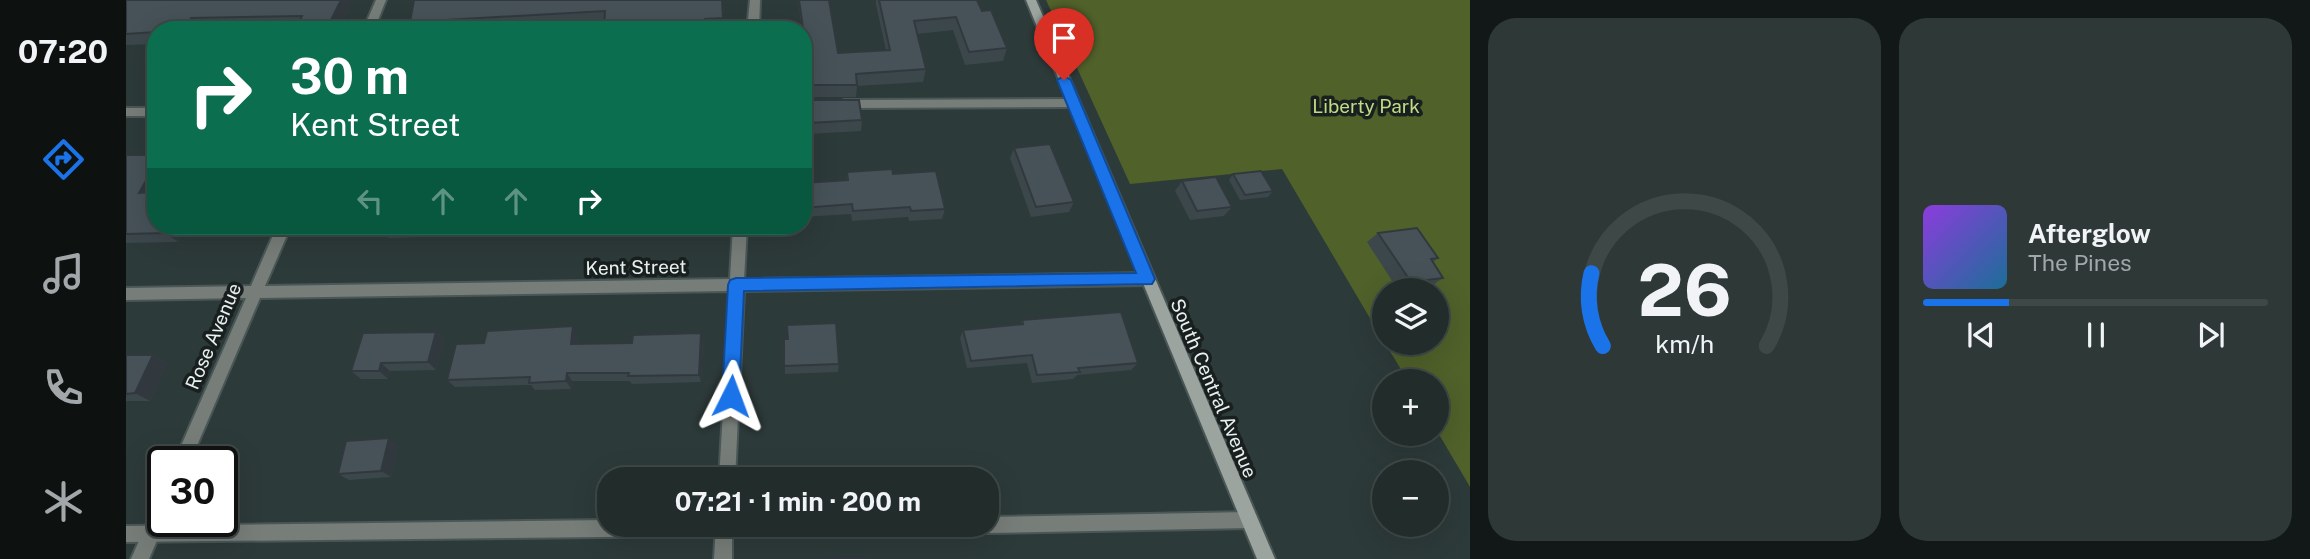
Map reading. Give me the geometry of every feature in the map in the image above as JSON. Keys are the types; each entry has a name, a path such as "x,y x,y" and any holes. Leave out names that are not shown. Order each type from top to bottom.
{"main road":[{"name":"South Central Avenue","path":"1031,0 1266,559"}],"street":[{"path":"372,21 381,0"},
{"path":"754,21 755,0"},
{"path":"830,104 1073,103"},
{"path":"126,112 147,112"},
{"name":"Rose Avenue","path":"188,446 280,235"},
{"path":"728,467 739,235"},
{"name":"Kent Street","path":"126,294 1147,279"},
{"path":"999,525 1249,520"},
{"path":"238,533 597,529"},
{"path":"126,534 147,534"},
{"path":"140,559 149,537"},
{"path":"723,559 724,537"}],"green space":[{"name":"Liberty Park","path":"1046,0 1470,0 1470,487 1446,446 1449,446 1449,369 1401,369 1392,355 1449,355 1449,278 1372,278 1372,322 1282,169 1130,184"}],"building":[{"path":"126,0 341,0 331,20 300,20 302,16 147,21 147,33 126,34"},
{"path":"414,0 722,0 723,18 705,21 604,21 605,11 410,21"},
{"path":"799,0 829,0 838,53 890,50 879,0 977,0 982,11 991,10 1007,48 969,52 956,17 914,21 926,69 856,74 857,85 812,85 812,21 802,21"},
{"path":"812,100 859,100 862,120 812,123"},
{"path":"1050,144 1074,202 1036,207 1014,148"},
{"path":"126,155 147,155 147,179 139,193 147,193 147,233 126,234"},
{"path":"892,169 893,174 936,171 945,209 911,211 910,207 853,211 852,204 812,207 812,182 848,180 847,172"},
{"path":"1261,171 1273,191 1245,195 1233,174"},
{"path":"1216,177 1232,207 1197,211 1182,181"},
{"path":"1417,228 1438,258 1431,259 1443,278 1408,278 1378,233"},
{"path":"1121,312 1138,363 1078,368 1080,372 1037,375 1032,355 971,361 963,330 1023,324 1022,320"},
{"path":"836,323 839,364 784,366 787,325"},
{"path":"573,326 571,344 632,343 633,335 701,333 699,375 567,373 566,381 529,383 530,377 447,380 456,344 484,343 487,331"},
{"path":"436,332 428,362 381,363 379,371 351,371 363,333"},
{"path":"126,355 153,355 135,393 126,394"},
{"path":"389,438 381,471 338,474 346,441"},
{"path":"866,557 867,559 820,559"}],"route":[{"path":"731,396 736,285 1147,279 1064,80"}]}
